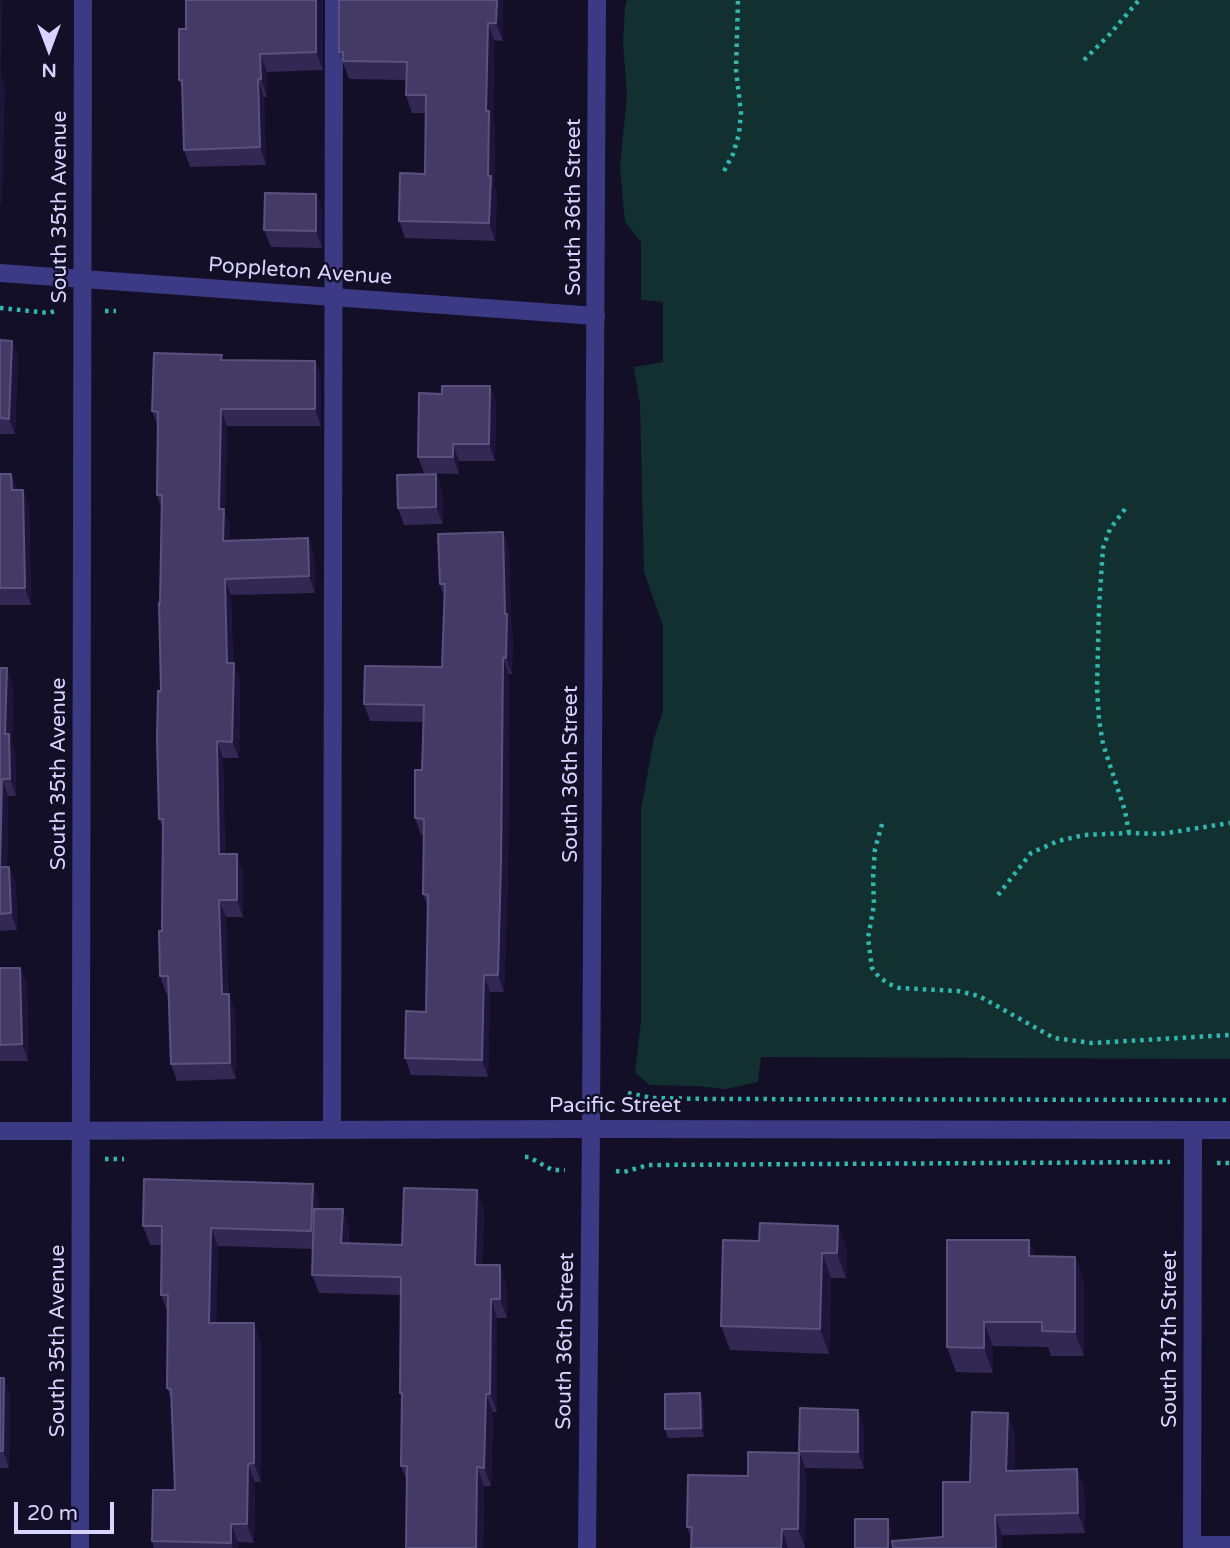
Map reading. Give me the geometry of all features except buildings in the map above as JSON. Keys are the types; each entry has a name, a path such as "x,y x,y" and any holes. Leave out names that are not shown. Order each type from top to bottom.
{"street":[{"name":"South 35th Avenue","path":"80,1548 83,0"},
{"path":"332,1130 334,0"},
{"name":"South 36th Street","path":"587,1548 597,0"},
{"name":"Poppleton Avenue","path":"0,273 596,317"},
{"name":"South 37th Street","path":"1192,1547 1193,1130"},
{"name":"Pacific Street","path":"0,1131 1230,1130"},
{"path":"1192,1547 1230,1545"}],"path":[{"path":"724,171 739,134 741,113 736,70 738,0"},
{"path":"1084,60 1139,0"},
{"path":"1125,509 1110,529 1104,548 1097,688 1104,744 1129,832"},
{"path":"998,895 1031,853 1058,841 1084,835 1129,832 1160,834 1230,823"},
{"path":"882,824 875,849 874,905 868,938 872,968 888,984 900,988 958,991 979,996 1054,1038 1073,1041 1230,1035"},
{"path":"628,1093 652,1098 707,1099 1230,1100"},
{"path":"624,1172 648,1165 1230,1163"}],"green space":[{"path":"627,0 1230,0 1230,1059 761,1057 758,1082 725,1089 649,1085 635,1072 641,1022 641,810 654,738 663,711 663,626 644,572 640,405 634,367 663,362 663,302 641,300 641,242 625,222 620,167 627,95 623,43"}]}
